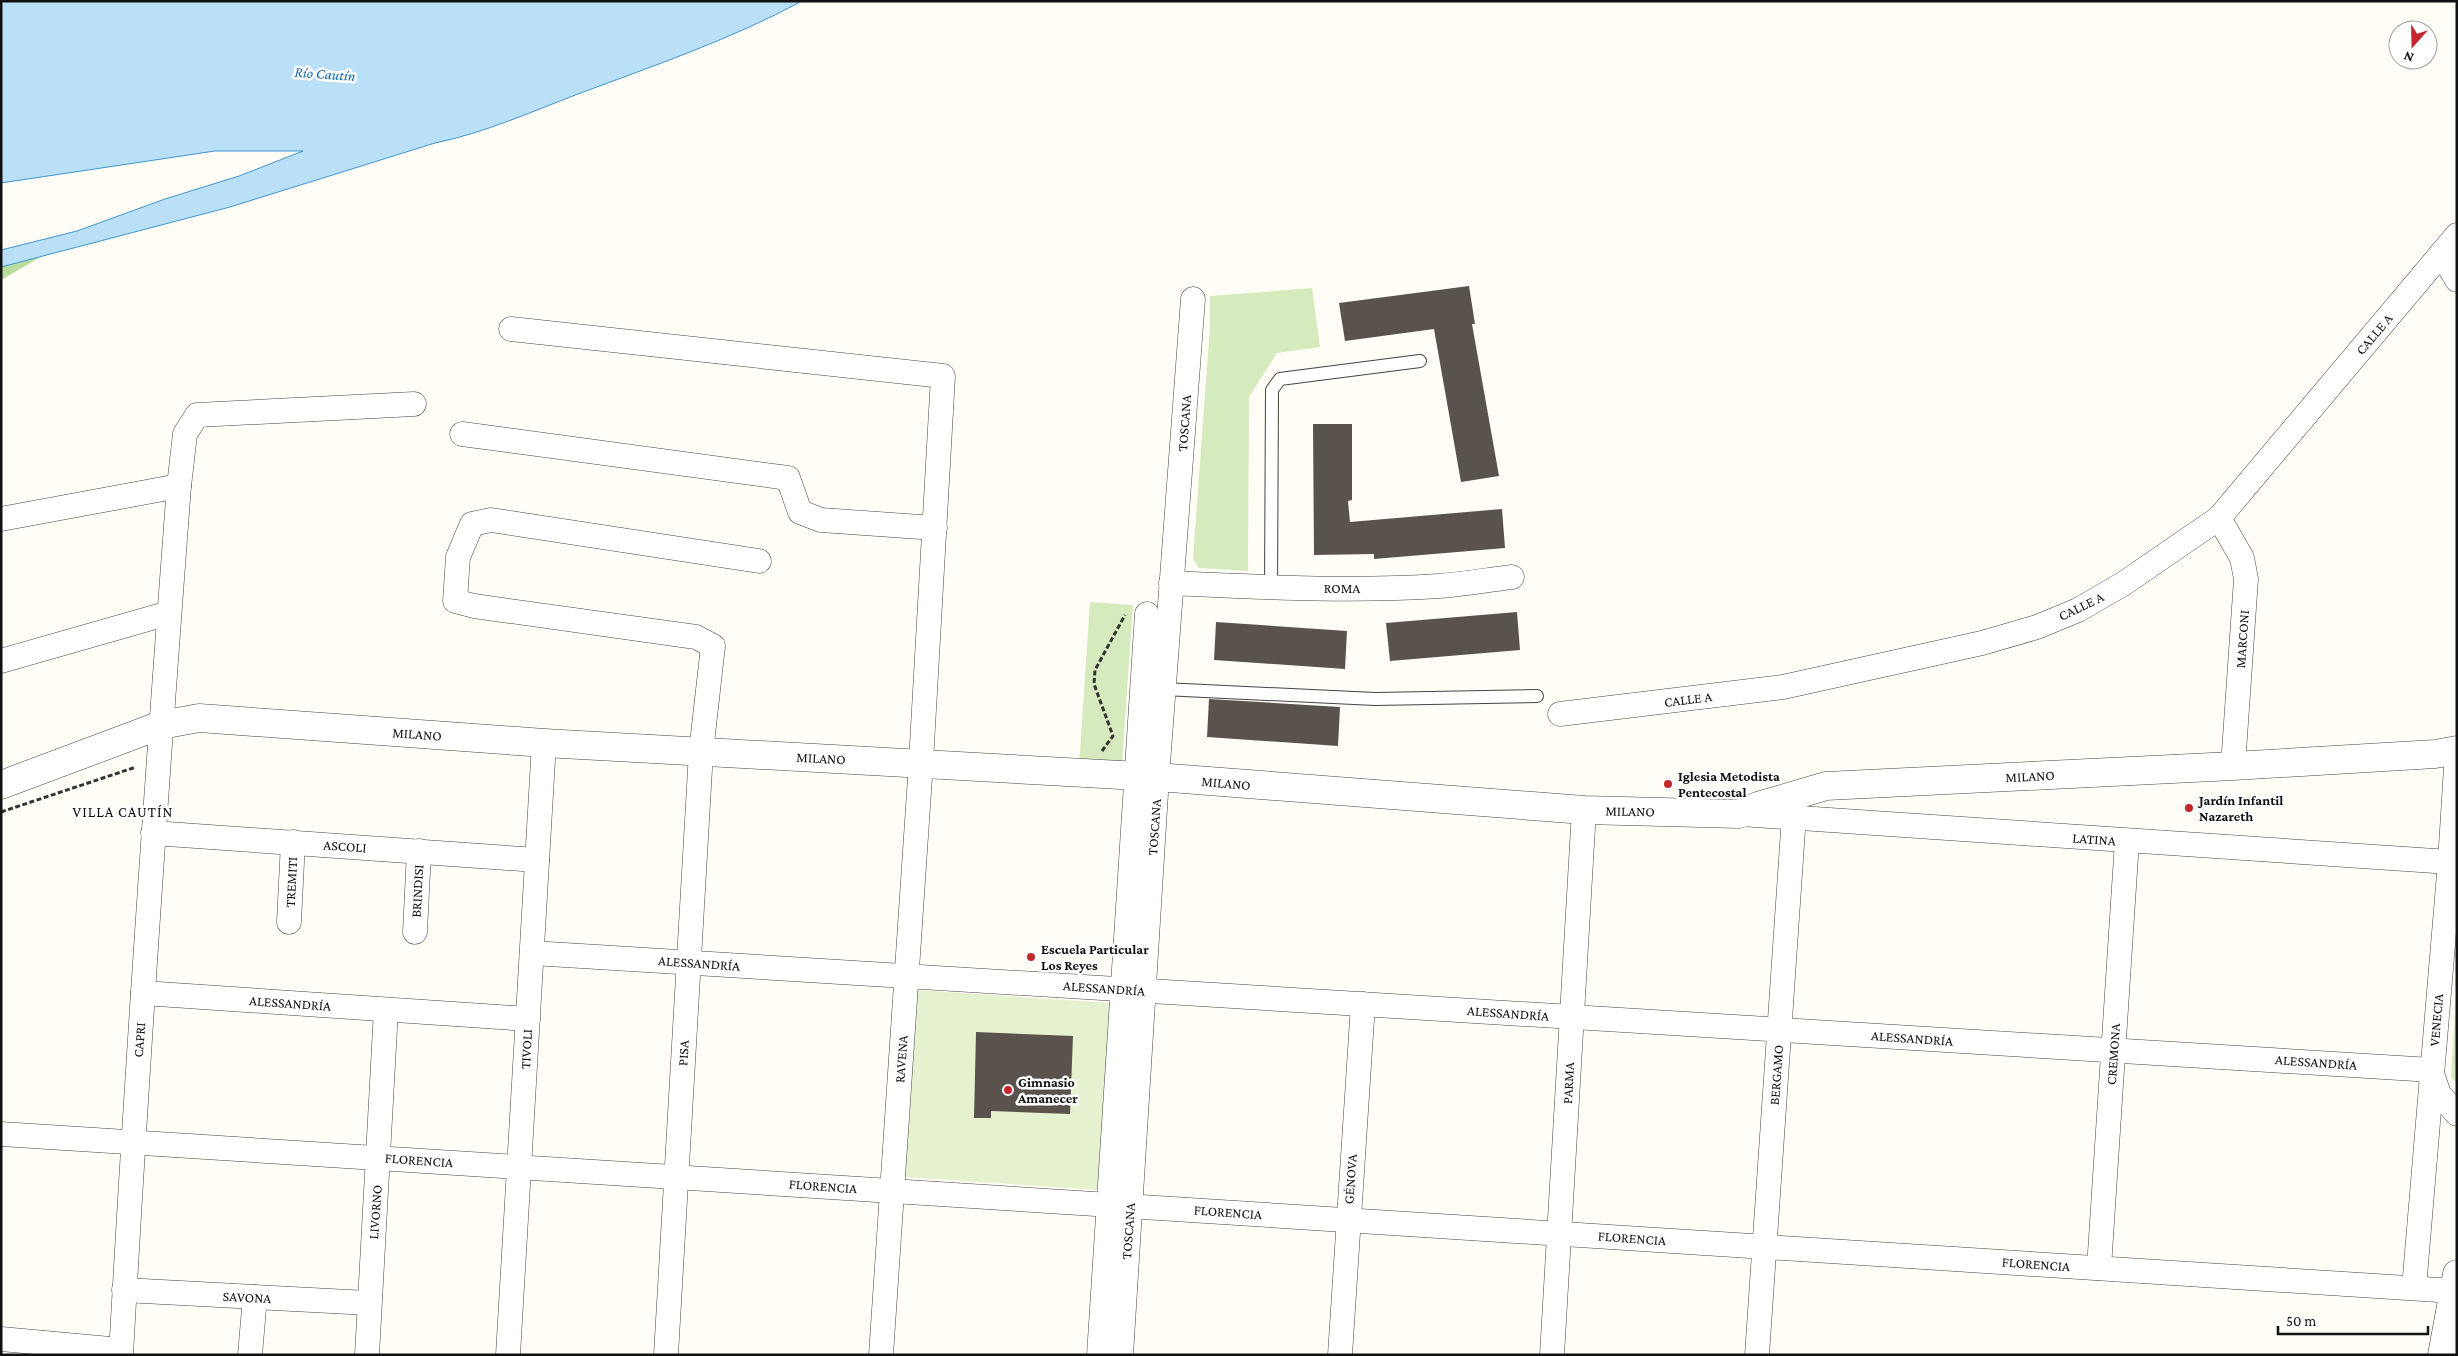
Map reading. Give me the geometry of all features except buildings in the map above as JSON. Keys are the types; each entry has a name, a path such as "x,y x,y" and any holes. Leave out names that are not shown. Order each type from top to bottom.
{"street":[{"name":"CALLE A","path":"1560,714 1783,687 1982,643 2037,627 2078,610 2123,584 2219,518 2457,235"},
{"path":"2442,254 2457,280"},
{"name":"TOSCANA","path":"1147,777 1164,689 1193,299"},
{"name":"RAVENA","path":"512,329 944,376 921,762 881,1355"},
{"name":"CAPRI","path":"121,1352 132,1142 153,832 184,434 197,415 414,404"},
{"path":"462,434 788,478 800,512 821,520 935,528"},
{"path":"1,519 179,486"},
{"name":"MARCONI","path":"2219,518 2242,558 2246,579 2233,766"},
{"name":"PISA","path":"666,1355 701,752 713,646 696,637 474,606 455,600 458,557 472,524 491,520 759,561"},
{"name":"ROMA","path":"1171,583 1271,588 1369,589 1440,586 1512,578"},
{"path":"1,661 169,613"},
{"name":"TOSCANA","path":"1121,1355 1120,1205 1147,777 1140,615"},
{"name":"MILANO","path":"1,785 161,725 199,718 544,743 921,762 1147,777 1584,810 1739,814 1795,806 1826,786 2233,766 2457,751"},
{"name":"TIVOLI","path":"508,1355 544,743"},
{"name":"VENECIA","path":"2414,1288 2450,862 2457,751"},
{"name":"LATINA","path":"1795,806 2128,841 2450,862"},
{"name":"BERGAMO","path":"1757,1355 1795,806"},
{"name":"PARMA","path":"1552,1355 1584,810"},
{"name":"ASCOLI","path":"153,832 537,860"},
{"name":"CREMONA","path":"2099,1268 2128,841"},
{"name":"TREMITI","path":"289,922 293,842"},
{"name":"BRINDISI","path":"415,932 419,851"},
{"name":"ALESSANDRÍA","path":"532,953 2432,1070"},
{"name":"ALESSANDRÍA","path":"143,993 528,1019"},
{"name":"GÉNOVA","path":"1340,1355 1347,1220 1363,1004"},
{"name":"LIVORNO","path":"367,1355 386,1010"},
{"path":"2432,1070 2439,1094 2457,1114"},
{"name":"FLORENCIA","path":"1,1134 2414,1288 2455,1282"},
{"name":"TOSCANA","path":"1099,1355 1120,1205"},
{"path":"2448,1348 2455,1282"},
{"name":"SAVONA","path":"124,1290 369,1303"},
{"path":"250,1355 255,1297"},
{"path":"1,1339 121,1352"}],"lane":[{"path":"1271,588 1272,390 1280,379 1420,362"},
{"path":"1164,689 1375,699 1537,696"}],"path":[{"path":"1099,774 1100,753 1113,736 1094,684 1095,670 1125,615 1140,615"},
{"path":"1,812 158,760"}],"green space":[{"path":"44,255 1,280 1,267"},
{"path":"1312,288 1320,347 1277,353 1249,397 1248,571 1199,568 1193,559 1210,326 1210,296"},
{"path":"1090,602 1133,605 1122,764 1079,767"},
{"path":"2457,983 2457,1083 2451,1077"},
{"name":"Gimnasio Amanecer","path":"916,990 1111,1003 1100,1190 905,1177"}],"water":[{"name":"Río Cautín","path":"1,1 802,1 748,28 692,51 489,128 230,207 1,267 1,250 77,231 165,199 239,176 303,151 215,151 1,183"}],"place":[{"name":"Iglesia Metodista Pentecostal","path":"1668,784"},
{"name":"Jardín Infantil Nazareth","path":"2189,808"},
{"name":"Escuela Particular Los Reyes","path":"1031,957"},
{"name":"Gimnasio Amanecer","path":"1008,1090"}],"district":[{"name":"VILLA CAUTÍN","path":"123,812"}]}
